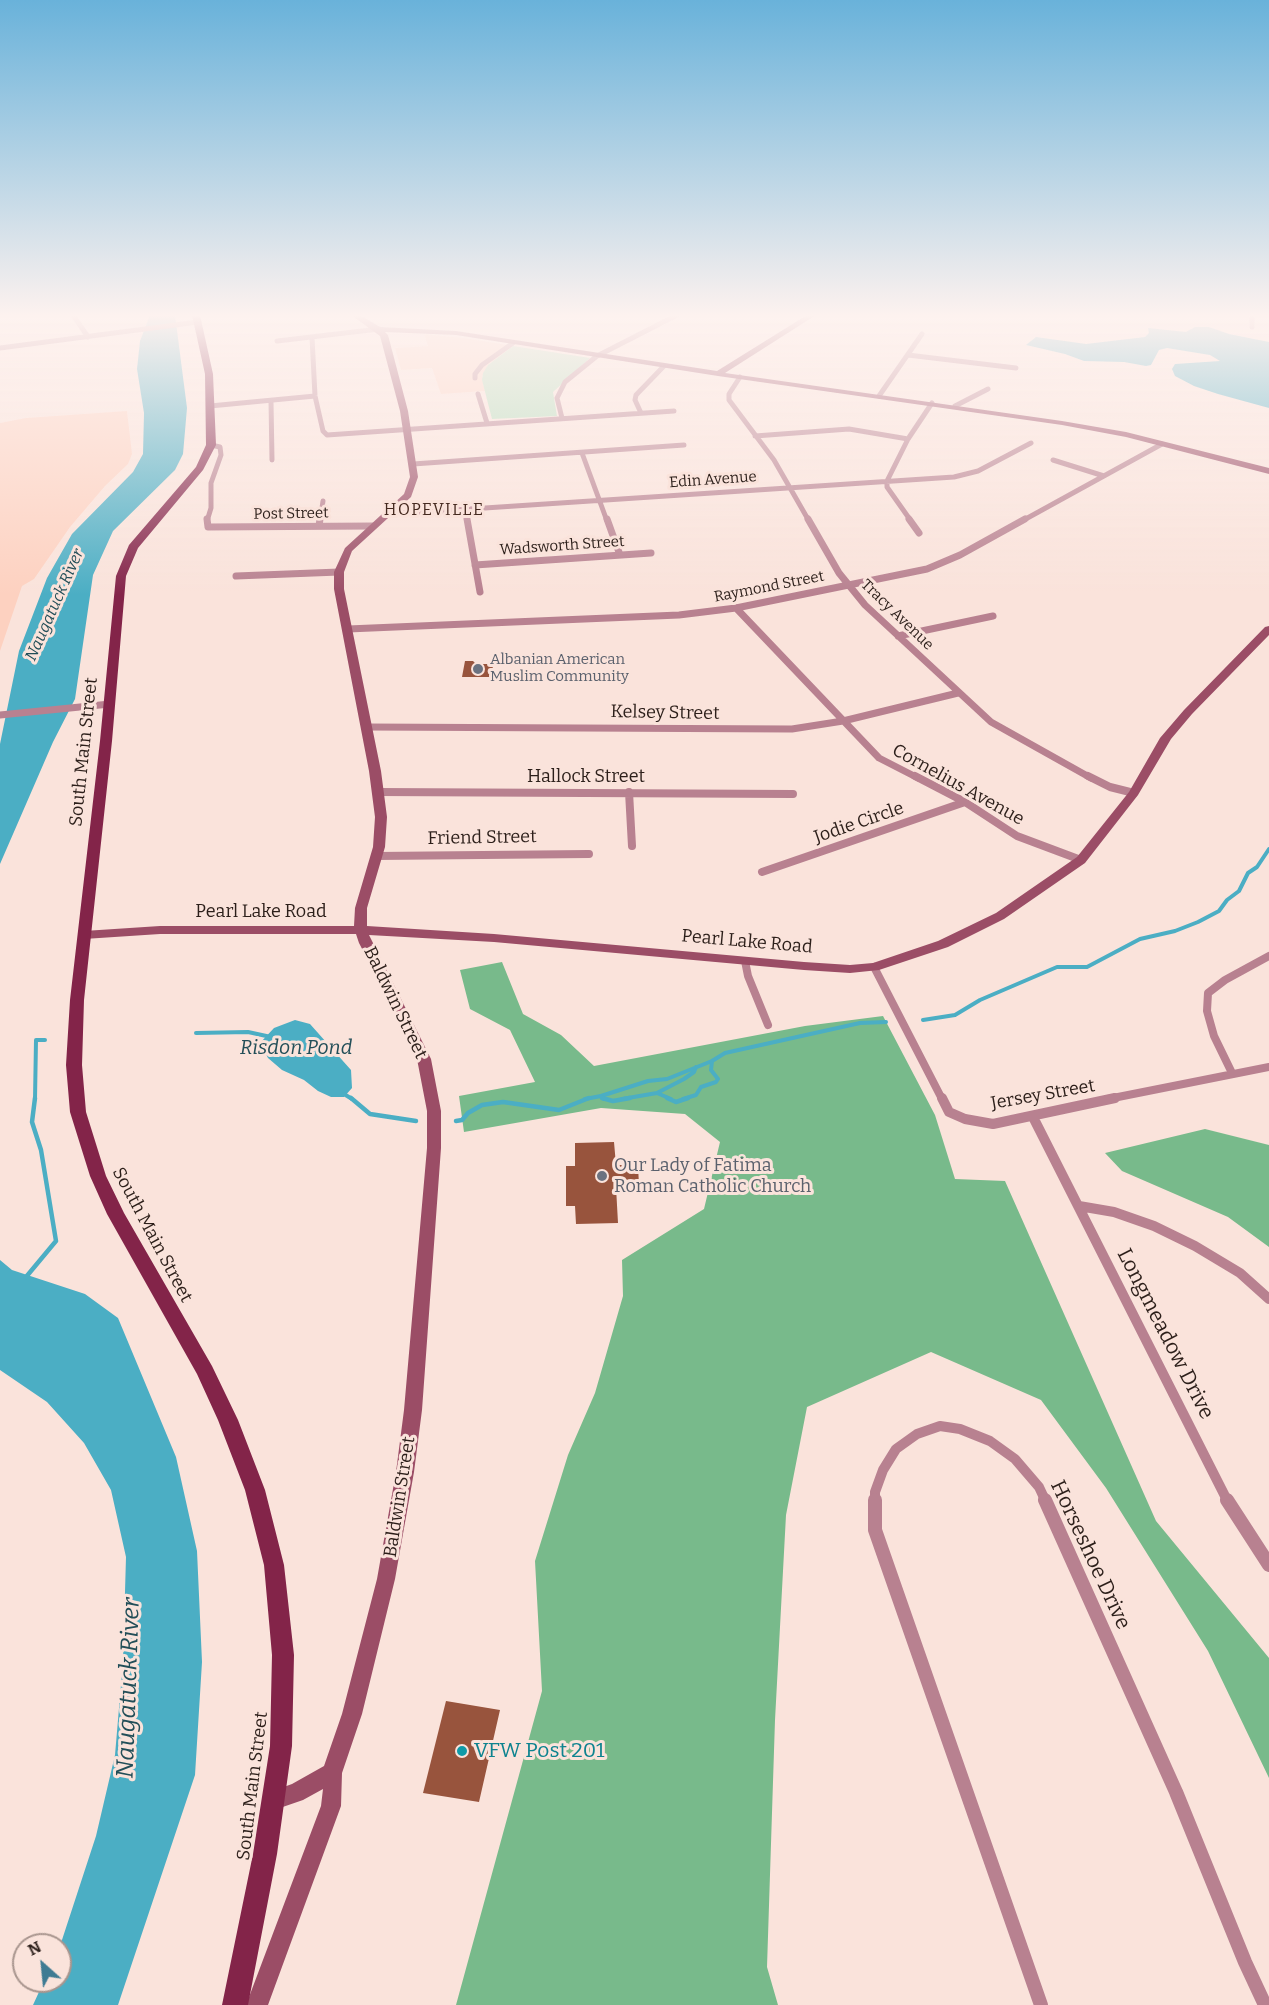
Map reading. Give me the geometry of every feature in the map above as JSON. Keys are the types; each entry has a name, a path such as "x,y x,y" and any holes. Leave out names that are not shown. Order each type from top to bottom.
{"main road":[{"name":"South Main Street","path":"210,409 211,445 203,465 139,539 126,561 119,590 110,704 77,1000 74,1065 76,1098 87,1146 112,1208 205,1371 228,1420 248,1471 270,1548 280,1615 283,1678 281,1746 274,1800 235,2005"},
{"path":"339,572 348,550 406,497 413,486 413,464 402,409"},
{"path":"971,409 1086,427 1269,471"},
{"name":"Baldwin Street","path":"257,2005 331,1806 332,1773 352,1714 380,1606 405,1472 420,1339 435,1139 431,1094 420,1050 365,943 361,930 361,908 376,856 381,826 378,792 339,589 339,572"},
{"name":"Pearl Lake Road","path":"84,935 160,930 361,930 494,938 745,962 850,969 874,967 943,944 1000,916 1081,860 1134,793 1174,729 1269,629"},
{"path":"274,1800 296,1793 332,1773"}],"street":[{"path":"271,409 272,460"},
{"path":"318,409 323,431 327,435 674,411"},
{"path":"483,409 487,423"},
{"path":"560,409 562,418"},
{"path":"638,409 640,413"},
{"name":"Tracy Avenue","path":"735,409 774,460 848,586 898,636 991,722 1110,787 1134,793"},
{"path":"919,533 887,486 886,481 908,439 928,409"},
{"path":"755,436 849,429 908,439"},
{"name":"Edin Avenue","path":"390,512 409,513 967,475 1031,443"},
{"name":"Raymond Street","path":"348,629 645,618 736,608 848,586 944,564 1162,444"},
{"name":"Post Street","path":"211,445 220,447 222,455 211,483 211,508 206,524 208,527 373,526"},
{"path":"413,464 684,445"},
{"path":"582,453 620,555"},
{"path":"1053,460 1104,476"},
{"path":"319,526 323,501"},
{"path":"465,509 480,592"},
{"name":"Wadsworth Street","path":"475,565 651,554"},
{"path":"236,576 339,572"},
{"name":"Cornelius Avenue","path":"736,608 879,758 965,802 1017,836 1081,860"},
{"path":"898,636 993,616"},
{"name":"Kelsey Street","path":"366,727 792,729 843,722 958,693"},
{"path":"0,715 110,704"},
{"name":"Hallock Street","path":"378,792 793,794"},
{"path":"629,792 632,846"},
{"name":"Jodie Circle","path":"762,872 965,802"},
{"name":"Friend Street","path":"376,856 589,854"},
{"path":"1232,1073 1214,1036 1207,1011 1208,993 1225,980 1269,956"},
{"path":"745,962 748,976 768,1025"},
{"name":"Jersey Street","path":"874,967 949,1112 966,1119 993,1124 1269,1067"},
{"name":"Longmeadow Drive","path":"1033,1117 1233,1512 1269,1565"},
{"path":"1079,1206 1114,1212 1154,1226 1196,1246 1240,1274 1269,1299"},
{"name":"Horseshoe Drive","path":"1041,2005 875,1530 875,1492 883,1470 896,1449 917,1434 940,1426 960,1429 990,1441 1015,1459 1040,1487 1176,1792 1245,1962 1265,2005"}],"shaded area":[{"path":"127,411 132,454 128,464 105,486 70,527 34,579 22,586 0,651 0,423 26,418"}],"green space":[{"path":"489,409 556,409 557,416 492,419"},
{"path":"502,962 523,1014 561,1035 594,1066 805,1026 883,1016 935,1115 955,1179 1005,1181 1156,1521 1269,1658 1269,1778 1208,1651 1106,1488 1041,1400 931,1352 807,1407 786,1515 775,1720 767,1967 778,2005 456,2005 542,1691 535,1561 568,1455 595,1393 623,1296 622,1260 704,1209 720,1142 685,1114 601,1108 464,1132 459,1096 535,1082 510,1030 470,1009 460,970"},
{"path":"1205,1129 1269,1145 1269,1247 1228,1217 1122,1171 1105,1153"}],"water":[{"name":"Naugatuck River","path":"143,409 187,409 183,454 175,470 113,531 93,575 75,699 53,742 0,864 0,744 19,651 47,578 72,534 133,472 143,454"},
{"name":"Risdon Pond","path":"295,1020 310,1024 351,1070 352,1088 344,1097 331,1097 318,1091 304,1080 282,1070 268,1058 260,1043 274,1028"},
{"name":"Naugatuck River","path":"0,1260 12,1270 85,1294 118,1318 176,1457 197,1551 202,1662 195,1775 118,2005 33,2005 38,1993 72,1993 72,1933 64,1933 96,1836 115,1755 123,1661 126,1557 111,1490 84,1443 47,1402 0,1370"}],"building":[{"name":"Albanian American Muslim Community","path":"465,661 473,661 476,664 493,664 492,677 462,677"},
{"name":"Our Lady of Fatima Roman Catholic Church","path":"614,1142 616,1165 638,1165 639,1186 616,1187 618,1223 576,1224 575,1206 566,1206 566,1166 575,1166 575,1143"},
{"name":"VFW Post 201","path":"446,1701 500,1710 479,1802 423,1793"}],"waterway":[{"path":"923,1020 955,1015 980,1000 1057,967 1087,967 1140,939 1175,931 1198,922 1219,911 1227,900 1239,891 1248,873 1257,867 1269,849"},
{"path":"712,1061 725,1053 860,1023 886,1022"},
{"path":"196,1033 248,1032 271,1037"},
{"path":"35,1099 36,1040 45,1040"},
{"path":"683,1099 696,1095 701,1087 716,1082 718,1079 711,1070 712,1061"},
{"path":"696,1067 712,1061"},
{"path":"601,1096 648,1081 667,1079 696,1067"},
{"path":"657,1093 684,1079 694,1072 696,1067"},
{"path":"622,1099 657,1093"},
{"path":"657,1093 671,1099"},
{"path":"344,1094 352,1099"},
{"path":"588,1098 601,1096"},
{"path":"26,1277 56,1241 41,1150 32,1122 35,1098"},
{"path":"351,1098 370,1114 416,1121"},
{"path":"456,1121 462,1120 468,1113 482,1105 503,1102 559,1110 588,1098"},
{"path":"603,1098 613,1101 630,1098"},
{"path":"667,1098 676,1102 688,1098"}],"place":[{"name":"Albanian American Muslim Community","path":"478,669"},
{"name":"Our Lady of Fatima Roman Catholic Church","path":"602,1176"},
{"name":"VFW Post 201","path":"462,1751"}],"district":[{"name":"HOPEVILLE","path":"434,511"}]}
